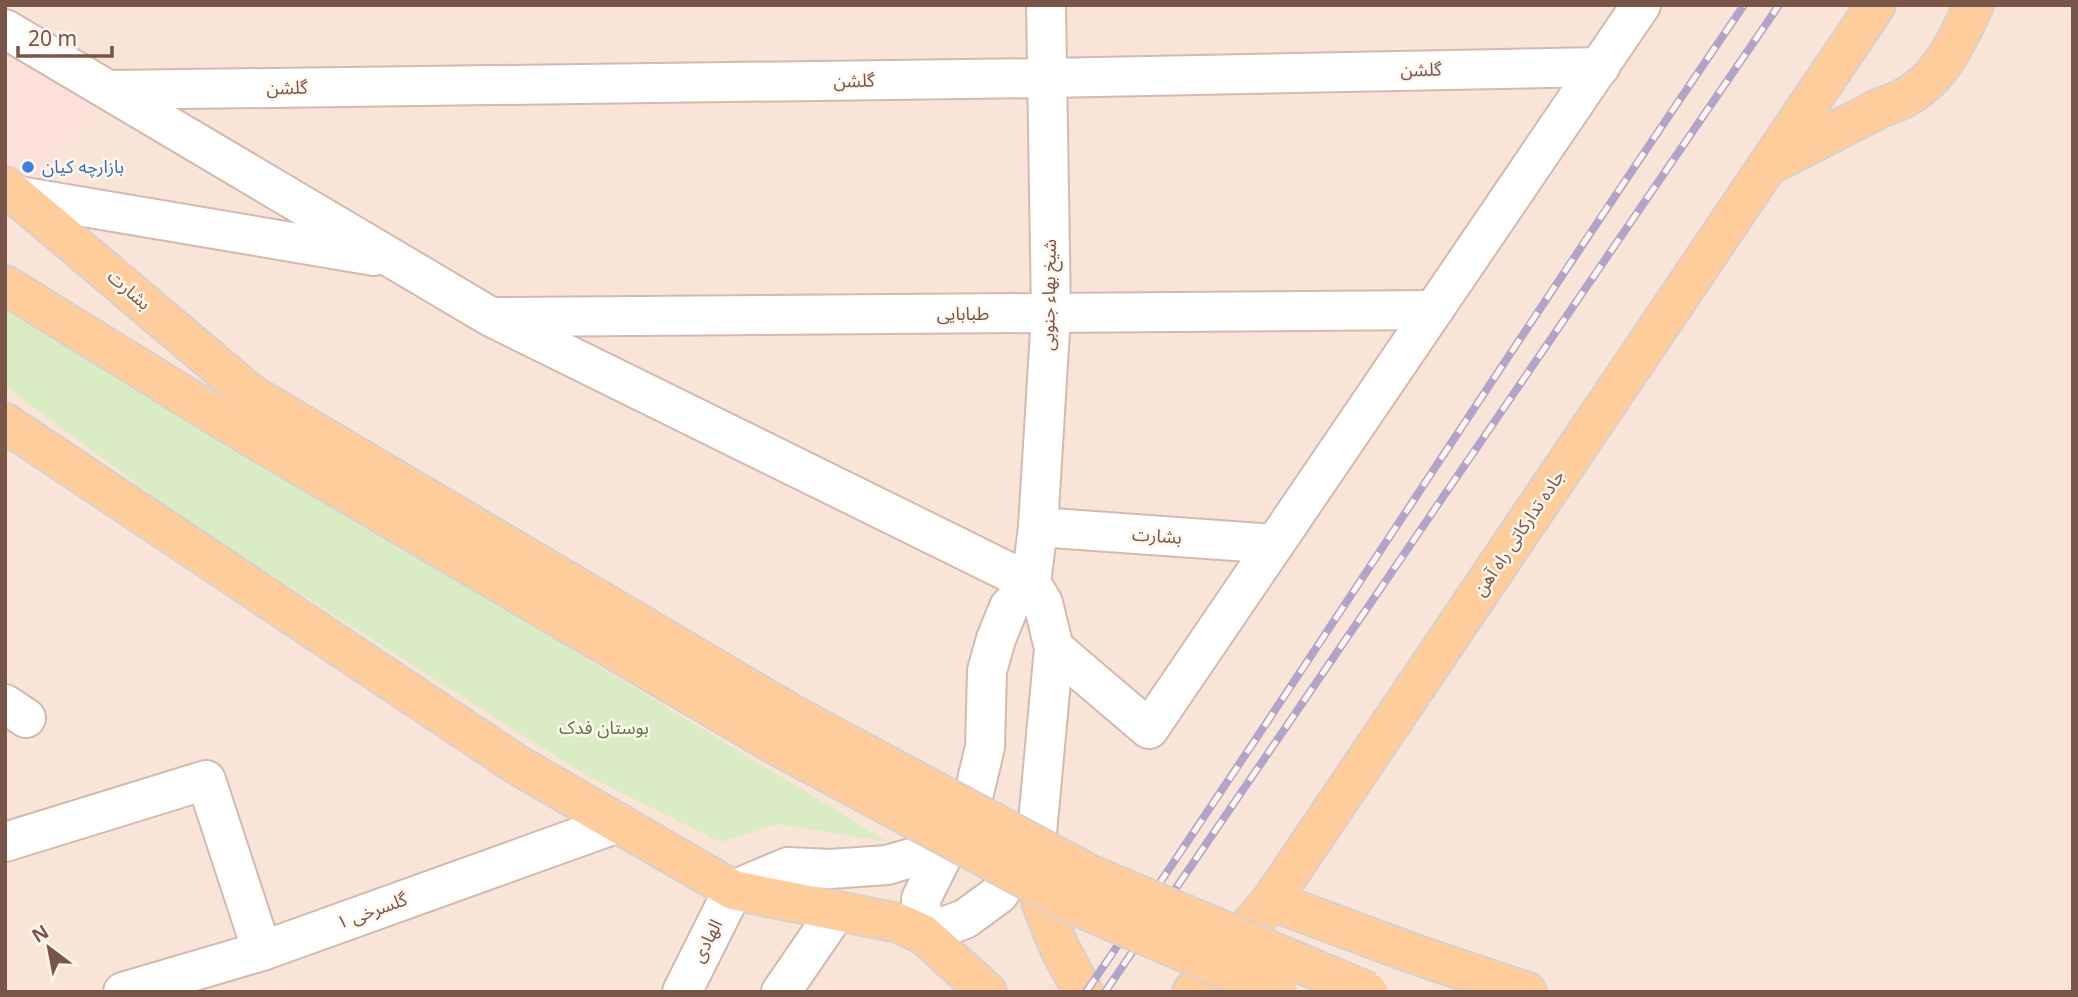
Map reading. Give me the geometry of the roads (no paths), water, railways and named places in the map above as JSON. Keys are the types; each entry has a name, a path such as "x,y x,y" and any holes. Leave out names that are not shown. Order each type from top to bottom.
{"main road":[{"name":"جاده تدارکاتی راه آهن","path":"1192,992 1271,901 1876,5"},
{"name":"جاده تدارکاتی راه آهن","path":"1768,166 1882,107 1898,102 1925,85 1952,52 1974,5"},
{"name":"بشارت","path":"12,191 241,409"},
{"path":"5,285 241,409 1074,905 1278,992"},
{"path":"5,423 516,764 733,890 898,923 923,933 987,992"},
{"path":"784,730 1089,874 1368,992"},
{"path":"1037,833 1041,902 1059,947 1083,992"},
{"path":"1271,901 1527,992"}],"street":[{"name":"شیخ بهاء جنوبی","path":"1031,583 1038,527 1051,314 1046,5"},
{"path":"1054,648 1149,729 1642,5"},
{"path":"5,29 491,317 1031,583 1043,603 1054,648 1037,833 999,894 965,919 923,933 921,899 974,793 985,747 987,671 996,639 1009,607 1031,583"},
{"name":"گلشن","path":"108,90 1047,78 1600,67"},
{"path":"12,191 396,260"},
{"name":"طبابایی","path":"491,317 1434,310"},
{"name":"بشارت","path":"1038,527 1275,544"},
{"path":"5,842 206,780 261,951"},
{"name":"گلسرخی ۱","path":"123,992 215,978 261,951 618,823"},
{"path":"733,890 788,867 830,869 887,865 946,848"},
{"name":"الهادی","path":"682,992 733,890"},
{"path":"781,992 836,912"}],"railway":[{"path":"1086,992 1744,5"},
{"path":"1105,992 1779,5"}],"place":[{"name":"بازارچه کیان","path":"28,167"}],"park label":[{"name":"بوستان فدک","path":"604,728"}]}
